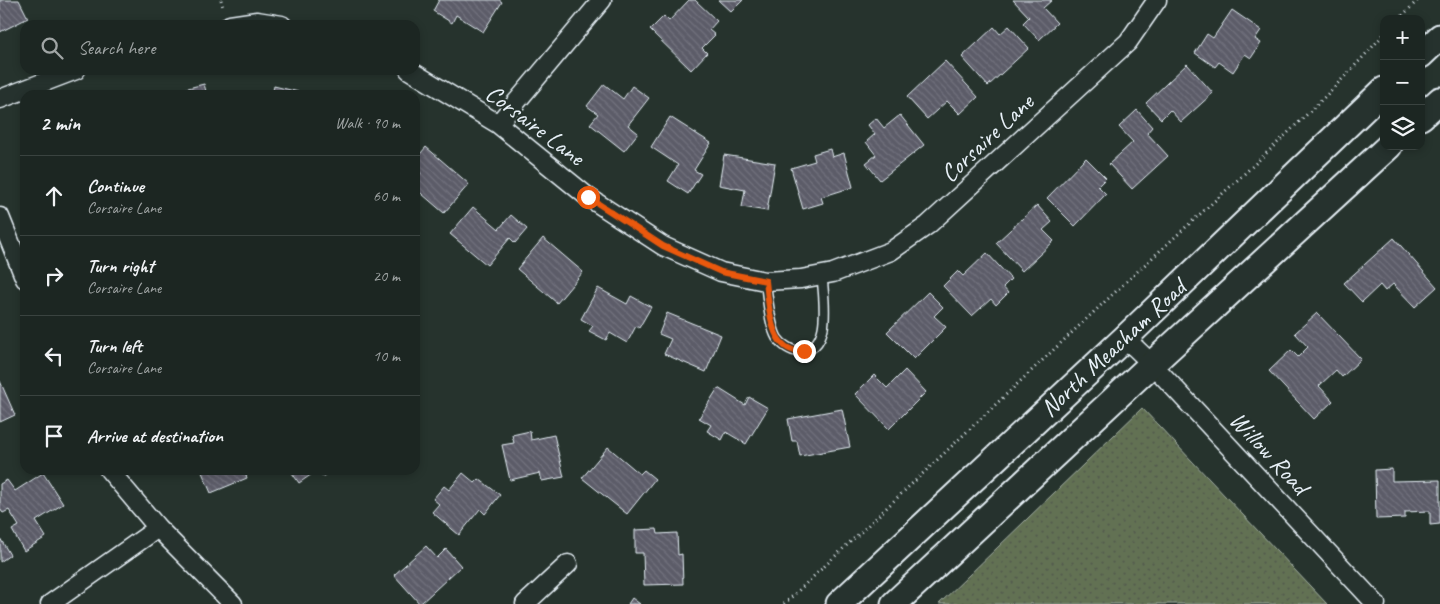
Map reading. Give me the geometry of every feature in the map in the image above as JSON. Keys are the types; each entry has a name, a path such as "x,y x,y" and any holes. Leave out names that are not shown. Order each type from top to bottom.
{"main road":[{"path":"1425,51 1440,37"},
{"name":"North Meacham Road","path":"839,604 1125,338 1380,94"},
{"path":"1425,113 1440,100"},
{"name":"North Meacham Road","path":"894,604 1385,150"}],"street":[{"path":"498,124 602,0"},
{"name":"Corsaire Lane","path":"417,75 498,124 588,197 663,246 721,272 766,281 801,279 833,273 891,251 928,225 1128,42 1157,0"},
{"path":"24,90 63,75"},
{"path":"0,99 20,91"},
{"path":"0,217 20,267"},
{"name":"Willow Road","path":"1125,338 1152,364 1376,604"},
{"path":"113,475 158,528 233,604"},
{"path":"50,604 158,528"},
{"path":"525,604 568,564"}],"lane":[{"path":"766,281 773,328 777,338 796,352 812,347 819,340 823,332 825,319 822,275"}],"path":[{"path":"1403,15 1418,0"},
{"path":"784,604 1302,119 1346,76 1380,38"}],"green space":[{"path":"1142,408 1327,604 939,604"}],"building":[{"path":"0,0 19,0 28,18 20,20 20,22 0,32"},
{"path":"439,0 499,0 502,2 483,32 456,15 452,23 433,11"},
{"path":"689,0 695,0 717,21 709,30 715,35 702,48 707,53 691,70 650,30 664,16 669,21"},
{"path":"718,0 743,0 731,12"},
{"path":"1013,0 1052,0 1043,8 1057,23 1039,40 1023,23 1029,17"},
{"path":"1232,10 1261,30 1255,39 1261,43 1251,58 1245,54 1233,72 1219,62 1215,67 1195,53 1207,34 1213,38"},
{"path":"1009,26 1029,48 988,86 962,57 994,27 1000,34"},
{"path":"945,61 978,97 960,114 947,101 927,119 907,97"},
{"path":"1187,64 1213,93 1181,122 1170,110 1161,119 1146,103"},
{"path":"204,84 206,90 180,90"},
{"path":"604,84 623,99 632,86 649,98 628,125 638,133 624,151 590,124 598,114 587,106"},
{"path":"274,86 290,90 273,90"},
{"path":"1137,110 1152,127 1147,133 1168,156 1132,189 1109,164 1133,142 1119,127"},
{"path":"900,115 924,145 880,180 866,163 876,155 866,142 875,134 868,125 876,118 884,128"},
{"path":"670,117 711,143 694,170 701,174 688,194 668,181 678,165 651,147"},
{"path":"426,147 469,184 444,213 420,192 420,154"},
{"path":"830,149 832,157 844,153 853,187 821,197 823,203 803,209 791,168 815,161 813,154"},
{"path":"724,155 775,163 767,211 742,207 745,190 719,185"},
{"path":"1086,158 1106,178 1098,186 1106,194 1075,226 1047,198"},
{"path":"1037,205 1052,222 1043,230 1054,241 1022,271 996,243"},
{"path":"473,207 499,229 511,215 527,229 515,243 510,238 487,265 450,234"},
{"path":"543,238 583,272 557,303 517,269"},
{"path":"1394,238 1437,287 1415,307 1393,284 1385,291 1380,285 1362,302 1344,283"},
{"path":"987,253 1011,279 1003,287 1008,293 996,305 991,299 972,316 943,286 958,271 963,276"},
{"path":"598,288 627,304 631,296 651,307 639,328 636,326 627,343 610,333 606,340 589,331 593,326 581,319"},
{"path":"928,292 943,307 934,316 946,327 914,359 887,332"},
{"path":"667,313 721,335 706,372 664,354 671,339 659,334"},
{"path":"1317,313 1361,359 1342,377 1336,370 1319,386 1333,401 1314,419 1269,371 1291,350 1298,357 1308,347 1295,333"},
{"path":"905,370 926,392 889,429 855,394 874,375 887,388"},
{"path":"0,381 15,415 0,422"},
{"path":"718,388 745,405 749,397 768,408 746,444 726,432 722,440 707,431 711,425 699,418"},
{"path":"842,409 850,447 800,456 797,441 792,441 788,419"},
{"path":"530,431 531,440 554,435 564,477 542,481 540,473 510,480 502,445 514,443 512,435"},
{"path":"608,447 640,474 644,470 655,479 627,514 582,478"},
{"path":"1392,469 1392,481 1440,480 1440,524 1430,525 1430,511 1405,512 1405,518 1376,519 1375,470"},
{"path":"463,473 475,483 479,479 500,495 485,514 480,509 459,535 432,512 439,504 433,499 444,486 449,490"},
{"path":"40,475 44,475 63,504 36,521 46,537 24,551 12,530 19,526 9,510 3,513 0,509 0,484 7,480 15,491"},
{"path":"203,475 246,475 247,478 211,493"},
{"path":"293,475 311,475 299,483"},
{"path":"657,529 658,534 677,533 678,555 682,554 683,584 644,585 643,553 635,553 635,530"},
{"path":"0,538 10,555 0,562"},
{"path":"426,546 437,558 446,549 461,566 420,604 394,575"},
{"path":"632,598 640,604 628,604"}],"route":[{"path":"588,197 663,246 721,272 766,281 773,328 777,338 796,352 804,351"}]}
